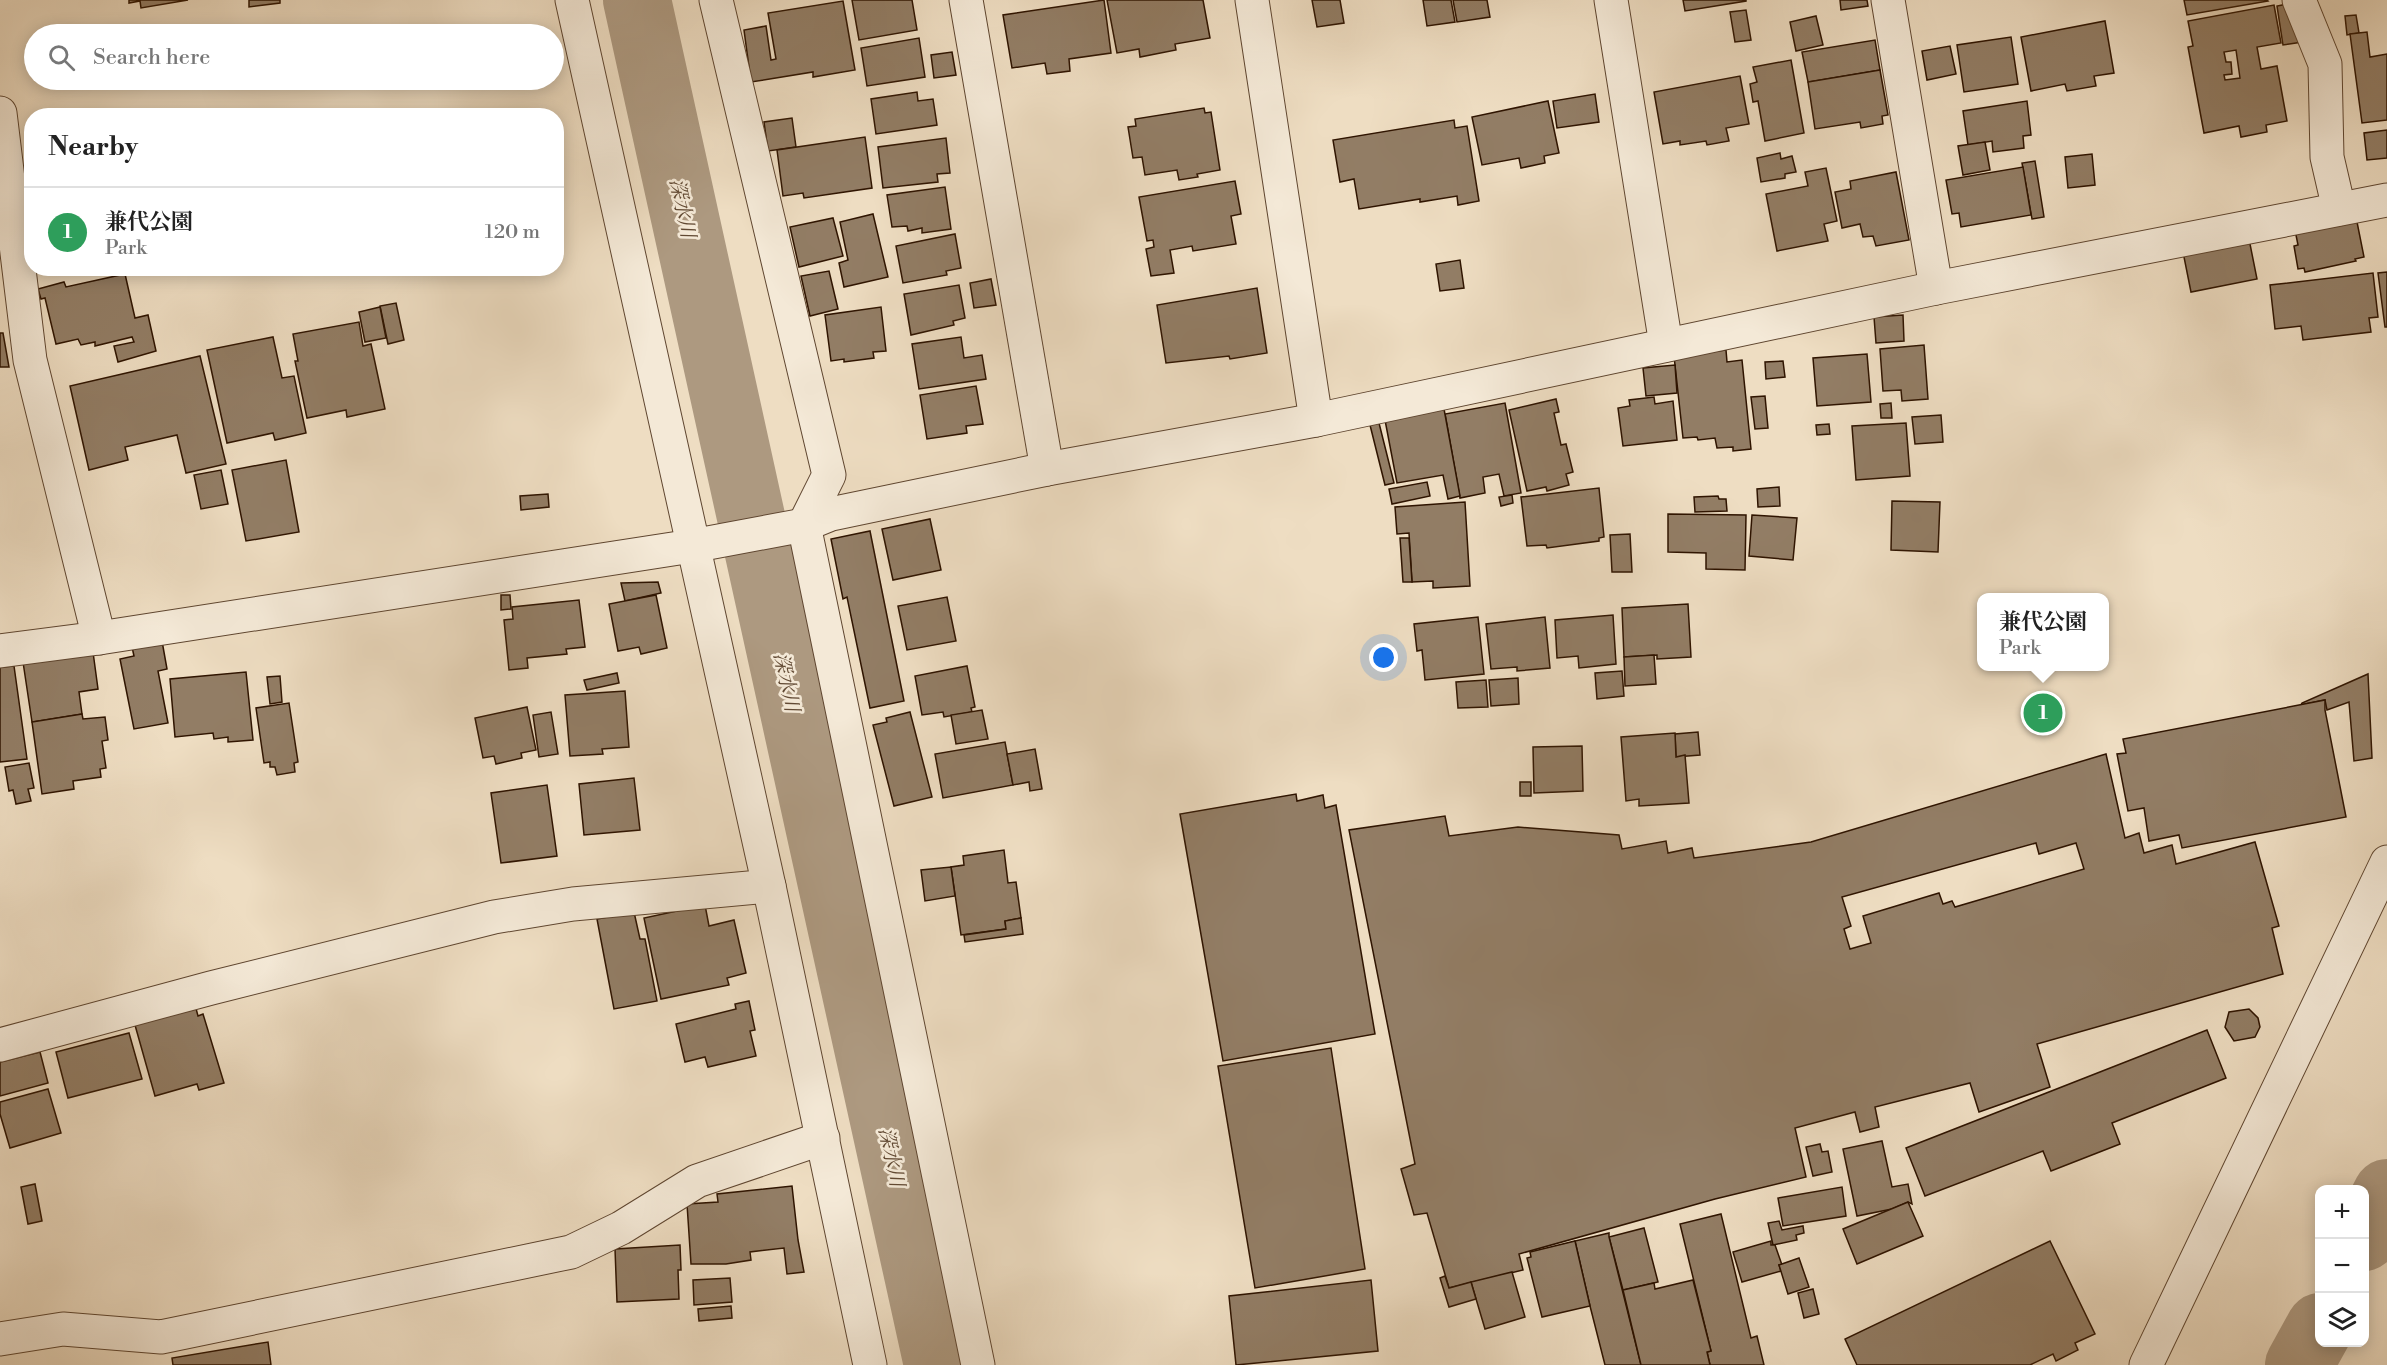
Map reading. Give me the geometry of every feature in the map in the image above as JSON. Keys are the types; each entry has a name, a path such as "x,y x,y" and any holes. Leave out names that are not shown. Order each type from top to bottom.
{"street":[{"path":"572,0 769,886 870,1365"},
{"path":"716,0 829,475 804,525 978,1365"},
{"path":"966,0 1047,469"},
{"path":"1252,0 1316,420"},
{"path":"1611,0 1666,345"},
{"path":"1888,0 1936,288"},
{"path":"2299,0 2325,64 2327,157 2340,209"},
{"path":"0,113 30,360 99,638"},
{"path":"0,651 99,638 692,546 804,525 831,514 1047,469 1316,420 1936,288 2387,200"},
{"path":"2146,1365 2387,862"},
{"path":"0,1045 211,988 494,918 573,904 769,886"},
{"path":"0,1339 63,1329 161,1337 571,1251 621,1228 697,1180 822,1138"}],"building":[{"path":"129,0 188,0 141,8 140,1 129,3"},
{"path":"249,0 280,0 280,3 249,7"},
{"path":"852,0 912,0 917,30 859,40"},
{"path":"1104,0 1111,53 1069,59 1070,71 1047,74 1045,63 1012,68 1003,15"},
{"path":"1107,0 1203,0 1210,38 1175,44 1176,50 1140,57 1139,49 1117,53"},
{"path":"1312,0 1340,0 1344,23 1317,27"},
{"path":"1423,0 1451,0 1455,22 1427,26"},
{"path":"1453,0 1487,0 1490,17 1457,22"},
{"path":"1683,0 1746,0 1746,1 1685,11"},
{"path":"1840,0 1867,0 1868,6 1841,10"},
{"path":"2184,0 2267,0 2268,1 2187,15"},
{"path":"843,1 855,70 813,77 813,72 751,82 744,30 766,26 771,60 776,59 768,13"},
{"path":"2303,1 2309,41 2283,45 2277,6"},
{"path":"2274,5 2281,43 2257,47 2261,69 2277,66 2287,121 2266,125 2267,132 2241,137 2239,126 2204,133 2188,47 2193,46 2188,21","holes":["2236,50 2240,78 2225,80 2224,75 2232,74 2231,62 2226,62 2224,52"]},
{"path":"1746,10 1751,40 1735,42 1730,12"},
{"path":"2356,15 2359,33 2347,35 2345,16"},
{"path":"1816,16 1823,45 1796,51 1790,22"},
{"path":"2105,21 2114,73 2094,76 2096,86 2067,91 2065,84 2031,91 2021,37"},
{"path":"2367,32 2370,57 2387,54 2387,120 2362,123 2350,34"},
{"path":"2011,37 2018,84 1964,92 1957,45"},
{"path":"919,38 925,77 867,86 861,48"},
{"path":"1875,40 1880,70 1808,82 1802,52"},
{"path":"1950,46 1956,74 1927,80 1922,51"},
{"path":"952,52 956,75 934,78 931,55"},
{"path":"1791,60 1804,133 1765,141 1758,101 1753,102 1750,84 1757,82 1753,67"},
{"path":"1880,70 1888,115 1882,116 1883,124 1861,128 1860,122 1815,129 1808,82"},
{"path":"1740,76 1749,124 1726,128 1729,141 1707,145 1706,141 1680,145 1680,141 1663,144 1654,92"},
{"path":"917,92 918,101 933,99 937,125 876,134 871,99"},
{"path":"1595,94 1599,122 1557,128 1553,101"},
{"path":"1548,101 1559,153 1544,156 1545,163 1521,168 1519,158 1482,165 1472,117"},
{"path":"2027,101 2031,135 2023,136 2024,148 1993,152 1992,141 1968,145 1963,111"},
{"path":"1204,108 1205,113 1211,112 1220,170 1179,180 1177,170 1145,175 1142,157 1133,158 1128,127 1136,126 1135,119"},
{"path":"792,118 796,147 768,151 764,122"},
{"path":"1454,120 1455,128 1467,126 1479,201 1458,205 1457,196 1420,202 1420,199 1359,209 1354,179 1340,182 1333,140"},
{"path":"2387,130 2387,158 2367,160 2364,133"},
{"path":"865,137 872,188 804,198 803,193 783,196 777,150"},
{"path":"946,138 950,173 937,174 938,182 883,188 878,147"},
{"path":"1985,142 1990,170 1963,175 1958,146"},
{"path":"1780,153 1781,159 1792,156 1796,172 1785,174 1785,178 1761,182 1757,158"},
{"path":"2092,154 2095,185 2068,188 2065,157"},
{"path":"2035,161 2044,217 2032,219 2022,163"},
{"path":"2023,167 2031,215 1961,227 1959,213 1952,214 1946,180"},
{"path":"1826,168 1837,221 1824,224 1828,241 1777,251 1766,194 1808,186 1805,172"},
{"path":"1896,172 1909,240 1876,246 1873,236 1863,237 1860,224 1842,228 1835,192 1851,189 1850,181"},
{"path":"1235,181 1241,214 1231,216 1236,244 1193,251 1192,246 1170,250 1174,273 1151,276 1146,249 1154,247 1153,240 1147,241 1139,197"},
{"path":"945,187 951,229 922,233 922,228 908,231 907,226 892,227 887,195"},
{"path":"873,214 888,277 844,287 839,263 848,260 840,222"},
{"path":"2356,217 2364,257 2355,259 2356,261 2305,272 2304,268 2298,269 2294,246 2298,245 2295,230"},
{"path":"833,218 843,256 799,267 790,227"},
{"path":"955,234 961,268 946,271 947,275 903,283 896,246"},
{"path":"2249,239 2257,279 2191,292 2183,252"},
{"path":"1460,260 1464,288 1440,291 1436,264"},
{"path":"829,271 838,309 810,316 801,276"},
{"path":"2387,272 2387,327 2385,327 2378,273"},
{"path":"2373,273 2378,317 2369,318 2371,332 2303,340 2301,326 2275,329 2270,285"},
{"path":"125,276 135,318 148,315 156,351 118,362 114,346 134,342 132,337 95,346 95,342 81,345 78,339 56,344 45,298 41,299 38,289 64,282 66,287"},
{"path":"991,279 996,305 974,308 970,283"},
{"path":"959,285 965,318 953,321 954,325 911,335 904,294"},
{"path":"1257,288 1267,353 1230,359 1229,356 1166,363 1157,305"},
{"path":"396,303 404,340 388,344 380,306"},
{"path":"380,307 386,338 365,342 359,312"},
{"path":"881,307 886,351 873,352 874,358 844,362 844,359 831,361 825,315"},
{"path":"1903,315 1904,341 1876,343 1874,317"},
{"path":"359,322 363,346 371,344 385,409 347,417 346,410 307,418 295,361 298,361 293,334"},
{"path":"0,333 3,333 9,367 0,367"},
{"path":"273,337 282,378 294,376 306,433 275,440 273,433 227,443 207,350"},
{"path":"961,337 964,358 982,355 986,379 919,389 912,344"},
{"path":"1924,345 1928,399 1902,401 1901,390 1883,391 1880,349"},
{"path":"1726,350 1727,362 1742,360 1751,449 1733,451 1733,447 1717,448 1715,438 1698,440 1697,437 1683,438 1674,356"},
{"path":"1867,354 1871,402 1817,406 1813,358"},
{"path":"200,356 226,464 186,473 177,435 125,447 128,460 89,470 70,386"},
{"path":"1783,361 1785,377 1766,379 1765,362"},
{"path":"1675,365 1677,393 1646,396 1643,368"},
{"path":"976,386 983,424 966,426 967,433 927,439 920,395"},
{"path":"1765,396 1768,428 1755,429 1751,397"},
{"path":"1654,397 1655,404 1673,401 1677,440 1623,446 1618,408 1630,406 1629,400"},
{"path":"1556,399 1559,412 1554,413 1561,445 1566,444 1573,472 1566,474 1569,485 1547,491 1546,487 1527,491 1509,410"},
{"path":"1505,403 1521,493 1504,496 1499,474 1483,477 1485,493 1460,498 1445,414"},
{"path":"1891,403 1892,418 1881,418 1880,404"},
{"path":"1444,409 1460,496 1448,499 1443,475 1397,483 1385,420"},
{"path":"1941,415 1943,442 1915,444 1912,417"},
{"path":"1379,423 1394,483 1385,485 1370,425"},
{"path":"1906,423 1910,476 1856,480 1852,426"},
{"path":"1829,424 1830,434 1817,435 1816,425"},
{"path":"286,460 299,532 246,541 232,470"},
{"path":"221,470 228,504 201,509 194,475"},
{"path":"1427,482 1430,496 1392,504 1389,489"},
{"path":"1779,487 1780,506 1758,507 1757,489"},
{"path":"1599,488 1604,537 1599,538 1599,541 1547,548 1546,545 1527,546 1521,497"},
{"path":"548,494 549,507 521,510 520,496"},
{"path":"1512,495 1513,503 1501,506 1499,497"},
{"path":"1718,496 1719,499 1726,499 1727,511 1695,512 1694,497"},
{"path":"1892,501 1940,502 1938,552 1891,550"},
{"path":"1465,502 1470,586 1433,588 1433,581 1412,582 1409,533 1397,534 1395,507"},
{"path":"1668,514 1746,515 1745,570 1706,569 1706,553 1668,552"},
{"path":"1752,515 1797,518 1793,560 1749,556"},
{"path":"930,519 941,570 893,580 882,529"},
{"path":"870,531 904,701 870,708 847,597 843,599 831,539"},
{"path":"1630,534 1632,572 1612,572 1610,535"},
{"path":"1400,538 1409,538 1412,582 1403,582"},
{"path":"658,582 661,593 625,601 621,583"},
{"path":"501,595 510,595 511,609 501,610"},
{"path":"656,595 667,648 641,654 639,647 618,651 609,604"},
{"path":"947,597 956,641 907,650 898,606"},
{"path":"579,600 585,647 566,649 567,654 527,658 528,668 509,670 504,620 513,619 512,607"},
{"path":"1688,604 1691,657 1657,659 1657,655 1624,657 1622,608"},
{"path":"1613,615 1616,664 1579,668 1578,656 1557,658 1555,620"},
{"path":"1478,617 1484,674 1425,680 1422,650 1417,651 1414,624"},
{"path":"1545,617 1550,668 1517,671 1517,667 1491,669 1486,624"},
{"path":"162,641 167,669 158,671 168,723 134,729 120,659 134,656 132,647"},
{"path":"93,652 98,689 79,692 82,714 32,722 23,662"},
{"path":"1654,655 1656,684 1625,686 1624,657"},
{"path":"14,666 27,759 0,762 0,667"},
{"path":"967,666 975,707 971,708 972,712 944,717 943,712 922,715 915,676"},
{"path":"1622,671 1624,696 1597,699 1595,673"},
{"path":"246,672 253,740 228,742 228,737 214,739 213,733 175,737 170,679"},
{"path":"617,673 619,683 587,690 584,680"},
{"path":"2368,674 2372,758 2354,761 2349,702 2327,710 2325,700 2301,705"},
{"path":"280,676 282,702 270,704 267,677"},
{"path":"1518,678 1519,704 1491,706 1489,680"},
{"path":"1486,680 1488,707 1458,708 1456,682"},
{"path":"625,691 629,747 602,749 603,754 570,756 565,695"},
{"path":"2325,700 2346,817 2182,848 2179,835 2149,841 2144,808 2128,811 2117,754 2126,753 2123,739"},
{"path":"289,703 298,762 294,763 295,772 277,775 275,767 270,767 270,762 264,763 256,708"},
{"path":"527,707 536,750 521,753 522,758 496,764 494,756 483,758 475,718"},
{"path":"982,710 988,739 956,744 951,715"},
{"path":"551,712 558,754 539,757 533,715"},
{"path":"910,712 932,797 894,806 873,725 887,722 886,718"},
{"path":"82,714 83,719 105,717 108,740 102,741 106,768 100,769 101,777 73,781 74,789 42,794 32,722"},
{"path":"1698,732 1700,755 1676,757 1675,734"},
{"path":"1675,733 1676,757 1685,755 1689,803 1639,806 1639,799 1626,801 1621,737"},
{"path":"1005,742 1013,785 943,798 935,754"},
{"path":"1582,746 1583,791 1534,793 1533,747"},
{"path":"1035,749 1042,789 1030,791 1029,782 1013,785 1007,754"},
{"path":"2106,754 2125,838 2139,833 2144,853 2172,845 2176,864 2255,842 2279,926 2272,928 2283,974 2037,1044 2050,1087 1979,1112 1970,1083 1875,1107 1879,1127 1860,1132 1855,1112 1795,1128 1806,1177 1715,1199 1519,1254 1523,1270 1449,1288 1427,1213 1414,1215 1401,1169 1415,1164 1349,830 1445,816 1449,836 1518,827 1619,835 1622,849 1666,841 1668,853 1692,848 1694,858 1811,842","holes":["2036,843 2039,854 2076,843 2084,869 1955,907 1952,901 1943,904 1939,893 1863,916 1871,943 1850,949 1844,929 1851,926 1842,897"]},
{"path":"29,763 34,788 28,789 31,801 16,804 13,790 9,791 5,767"},
{"path":"634,778 640,830 584,835 579,784"},
{"path":"1520,782 1531,782 1531,796 1520,796"},
{"path":"547,785 557,856 501,863 491,793"},
{"path":"1296,794 1297,801 1323,795 1325,808 1336,805 1375,1034 1223,1061 1180,814"},
{"path":"1004,850 1008,883 1016,882 1021,918 1005,921 1006,929 961,935 951,867 964,865 963,856"},
{"path":"951,867 955,896 925,901 921,870"},
{"path":"705,905 709,926 734,920 746,973 727,978 729,985 661,999 644,918"},
{"path":"634,912 640,939 645,939 657,1001 614,1009 597,919"},
{"path":"1021,918 1023,934 965,942 964,935 1006,929 1005,921"},
{"path":"194,1001 198,1016 203,1014 224,1083 199,1090 197,1084 155,1096 133,1018"},
{"path":"749,1001 755,1030 750,1031 756,1056 708,1067 705,1057 685,1062 676,1024 736,1009 735,1004"},
{"path":"2249,1009 2258,1018 2260,1027 2255,1037 2234,1041 2225,1027 2229,1012"},
{"path":"2207,1030 2226,1078 2112,1123 2120,1144 2051,1171 2043,1151 1925,1196 1906,1148"},
{"path":"129,1033 142,1079 68,1098 56,1052"},
{"path":"1331,1048 1365,1269 1255,1288 1218,1066"},
{"path":"40,1052 48,1083 0,1096 0,1062"},
{"path":"48,1089 61,1133 10,1148 0,1114 0,1102"},
{"path":"1882,1141 1892,1187 1908,1184 1912,1204 1908,1202 1892,1209 1857,1216 1843,1149"},
{"path":"1820,1144 1822,1152 1828,1151 1832,1172 1813,1176 1806,1147"},
{"path":"35,1184 42,1221 28,1224 21,1187"},
{"path":"792,1186 804,1272 787,1274 784,1248 750,1252 751,1260 726,1264 691,1264 687,1204 718,1202 717,1194"},
{"path":"1842,1187 1846,1216 1783,1226 1778,1198"},
{"path":"1908,1202 1923,1236 1857,1264 1843,1229"},
{"path":"1721,1214 1751,1338 1757,1336 1764,1365 1710,1365 1707,1352 1711,1351 1680,1224"},
{"path":"1779,1221 1782,1230 1803,1226 1804,1233 1796,1235 1797,1240 1773,1245 1768,1223"},
{"path":"1644,1228 1658,1282 1623,1290 1609,1237"},
{"path":"1609,1233 1641,1365 1605,1365 1590,1306 1575,1241"},
{"path":"1575,1241 1590,1306 1542,1317 1527,1258 1531,1257 1530,1252"},
{"path":"1771,1241 1771,1245 1775,1245 1782,1265 1779,1265 1781,1271 1742,1282 1733,1252"},
{"path":"2050,1241 2095,1334 2075,1343 2078,1350 2056,1361 2053,1354 2030,1365 1857,1365 1845,1339"},
{"path":"680,1245 679,1299 617,1302 615,1249"},
{"path":"1799,1258 1809,1287 1788,1294 1779,1265"},
{"path":"1512,1272 1525,1317 1485,1329 1471,1282"},
{"path":"1445,1276 1449,1288 1471,1282 1476,1299 1449,1307 1440,1278"},
{"path":"730,1278 732,1302 694,1305 693,1280"},
{"path":"1371,1280 1378,1351 1236,1365 1229,1296"},
{"path":"1693,1280 1711,1351 1707,1352 1710,1365 1641,1365 1623,1290 1654,1283 1655,1289"},
{"path":"1813,1289 1819,1314 1804,1318 1798,1293"},
{"path":"731,1306 732,1318 699,1321 698,1309"},
{"path":"268,1342 271,1365 173,1365 172,1358"}],"waterway":[{"name":"深水川","path":"637,0 938,1365"},
{"path":"2369,1227 2387,1193"},
{"path":"2299,1365 2315,1336"}],"place":[{"name":"兼代公園","path":"2043,713"}]}
